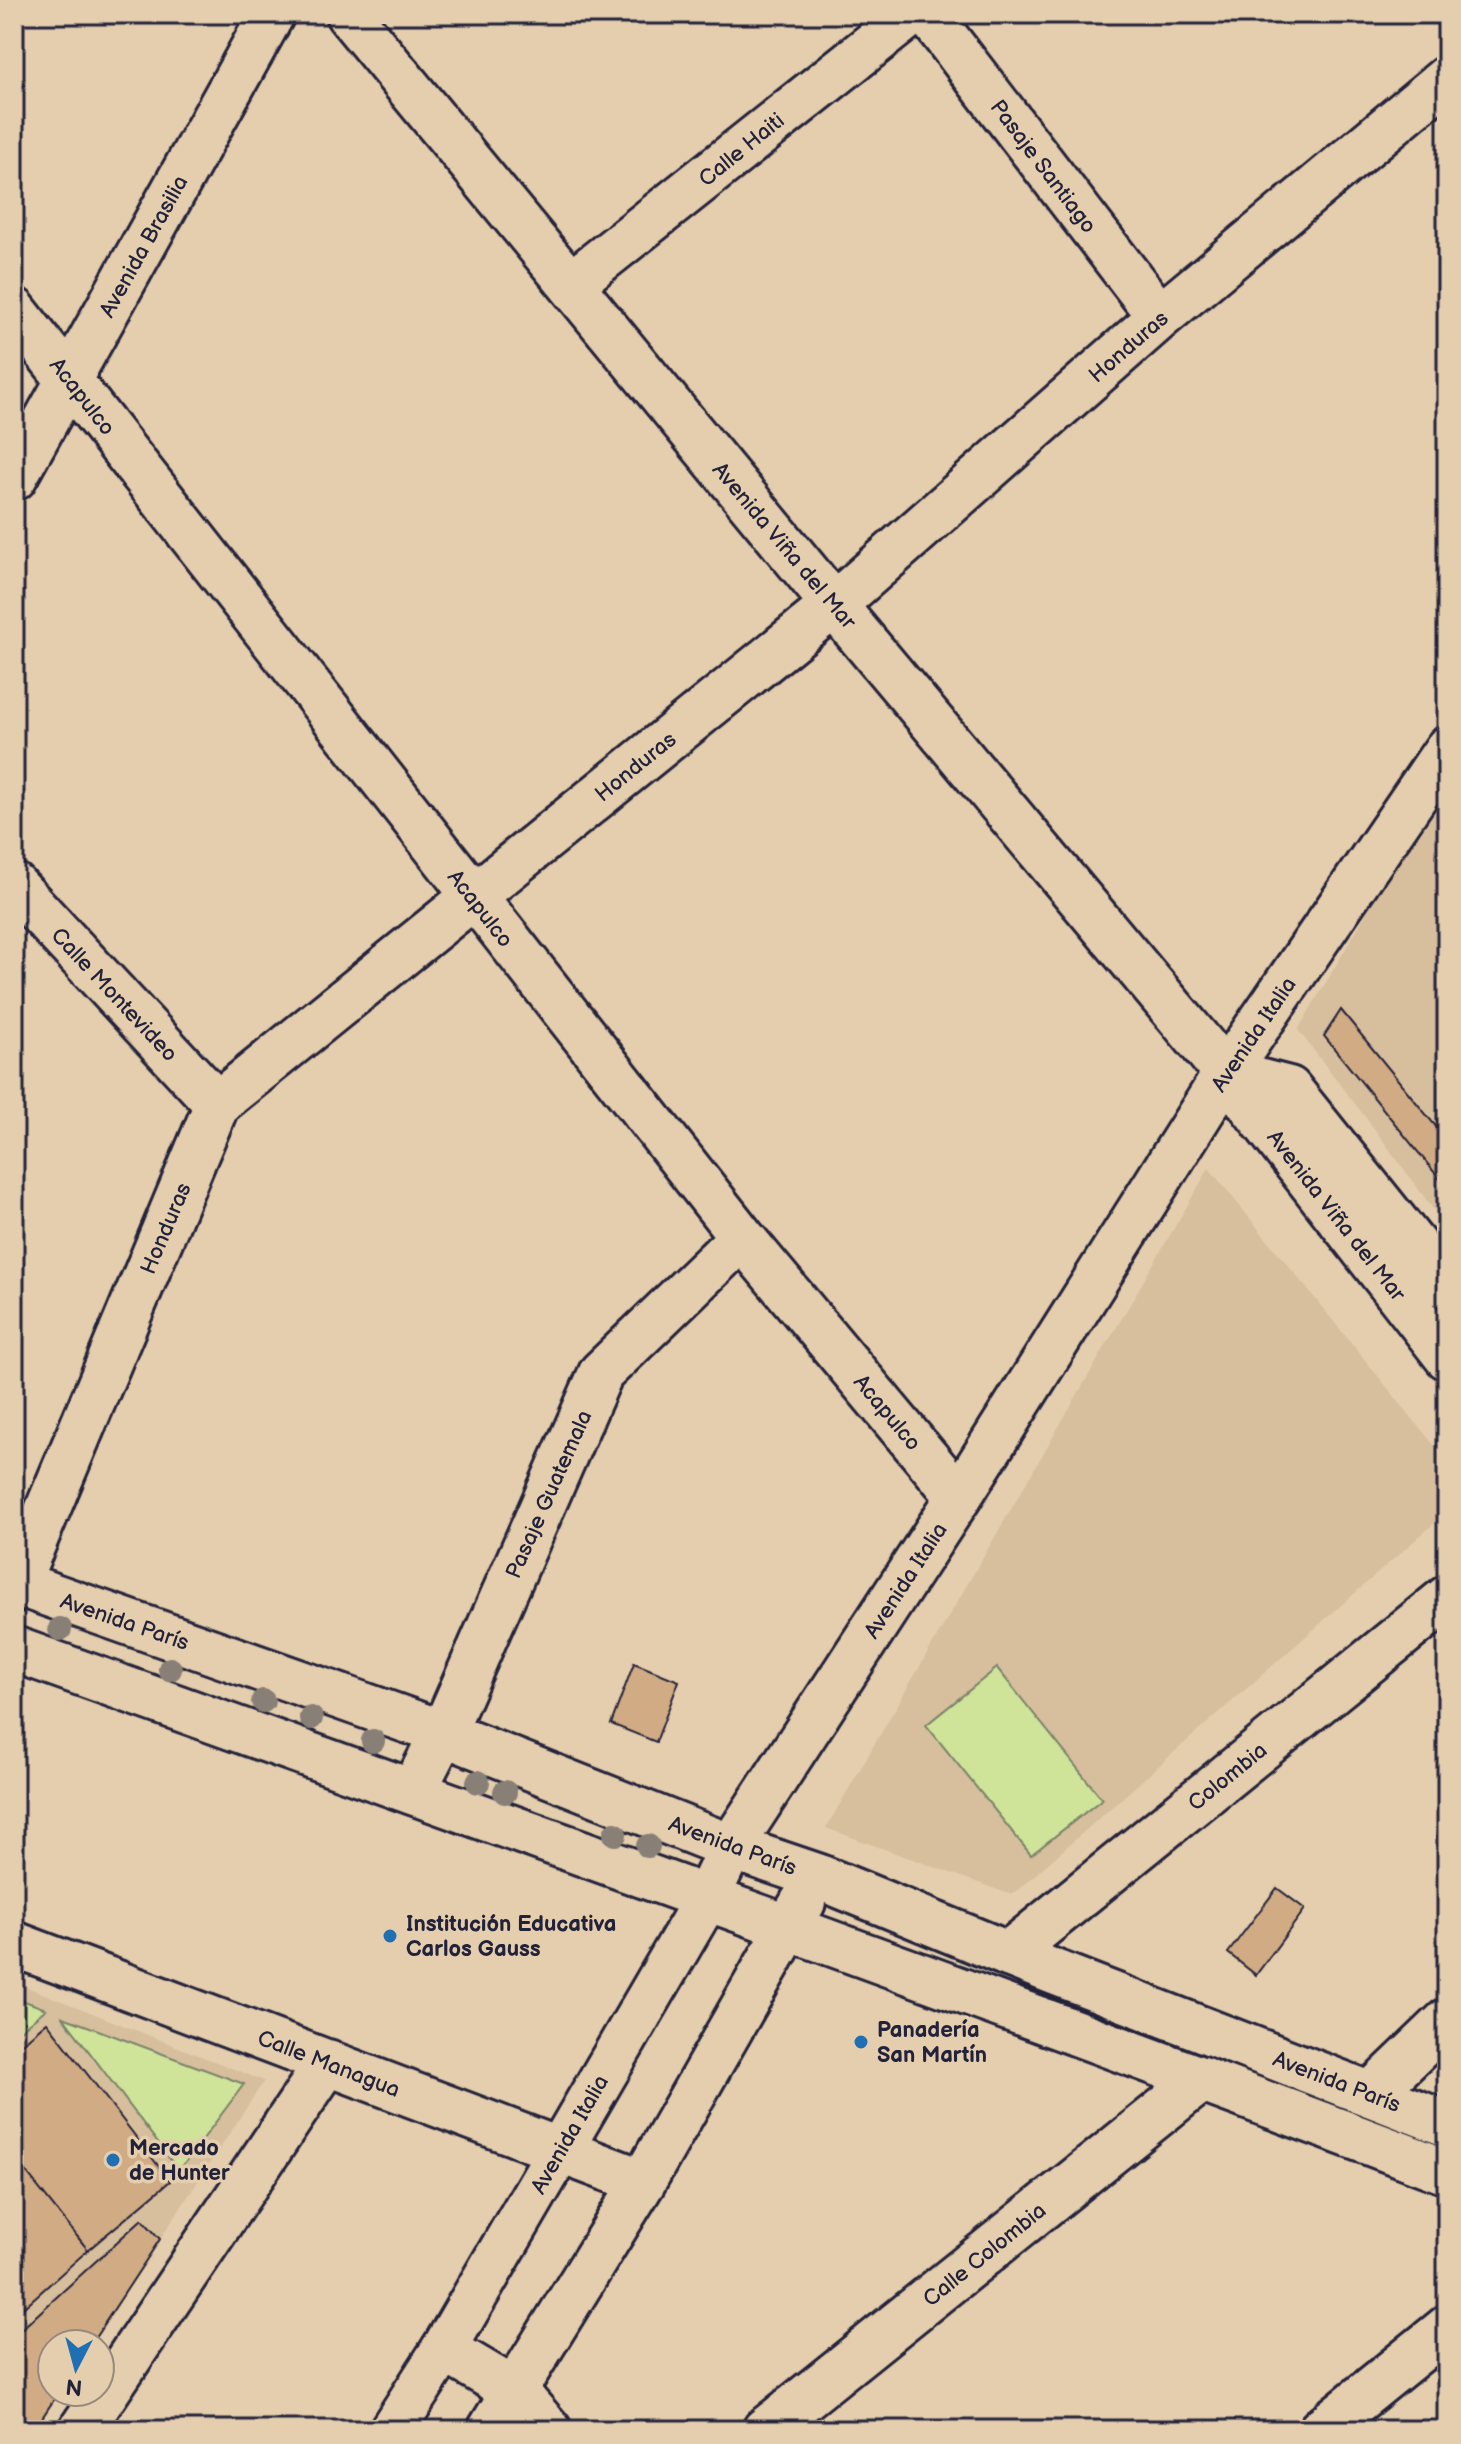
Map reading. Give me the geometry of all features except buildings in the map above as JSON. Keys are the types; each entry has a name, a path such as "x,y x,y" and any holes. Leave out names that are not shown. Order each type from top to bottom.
{"street":[{"name":"Avenida Brasilia","path":"14,478 272,14"},
{"name":"Avenida Viña del Mar","path":"348,14 834,605 1226,1073 1447,1357"},
{"name":"Calle Haiti","path":"571,284 911,14"},
{"name":"Pasaje Santiago","path":"928,14 1160,317"},
{"name":"Honduras","path":"15,1585 217,1104 834,605 1160,317 1447,78"},
{"name":"Acapulco","path":"14,310 742,1237 959,1497"},
{"name":"Avenida Italia","path":"392,2430 444,2349 707,1898 731,1847 959,1497 1226,1073 1447,749"},
{"name":"Calle Montevideo","path":"14,885 217,1104"},
{"name":"Avenida Viña del Mar","path":"1226,1073 1289,1089 1447,1286"},
{"name":"Pasaje Guatemala","path":"413,1792 443,1733 601,1373 742,1237"},
{"name":"Avenida París","path":"15,1585 443,1733 731,1847 817,1876 1008,1954 1447,2124"},
{"name":"Colombia","path":"1008,1954 1447,1598"},
{"name":"Avenida París","path":"14,1649 707,1898 1447,2172"},
{"path":"490,2430 643,2182 817,1876"},
{"name":"Calle Managua","path":"14,1944 643,2182"},
{"path":"1371,2094 1447,2021"},
{"path":"81,2430 328,2062"},
{"name":"Calle Colombia","path":"765,2430 1202,2079"},
{"path":"1321,2430 1447,2328"},
{"path":"444,2349 515,2391 549,2430"}],"shaded area":[{"path":"1447,776 1447,1228 1298,1030"},
{"path":"1209,1168 1447,1461 1447,1512 1012,1895 826,1828"},
{"name":"Mercado de Hunter","path":"14,1982 264,2081 102,2328 36,2328 36,2408 48,2408 34,2430 14,2430"}],"green space":[{"path":"997,1668 1102,1799 1031,1855 926,1725"},
{"path":"14,1997 46,2009 14,2035"},
{"path":"63,2017 244,2084 179,2171"}],"place":[{"name":"Institución Educativa Carlos Gauss","path":"390,1936"},
{"name":"Panadería San Martín","path":"861,2042"},
{"name":"Mercado de Hunter","path":"113,2160"}]}
